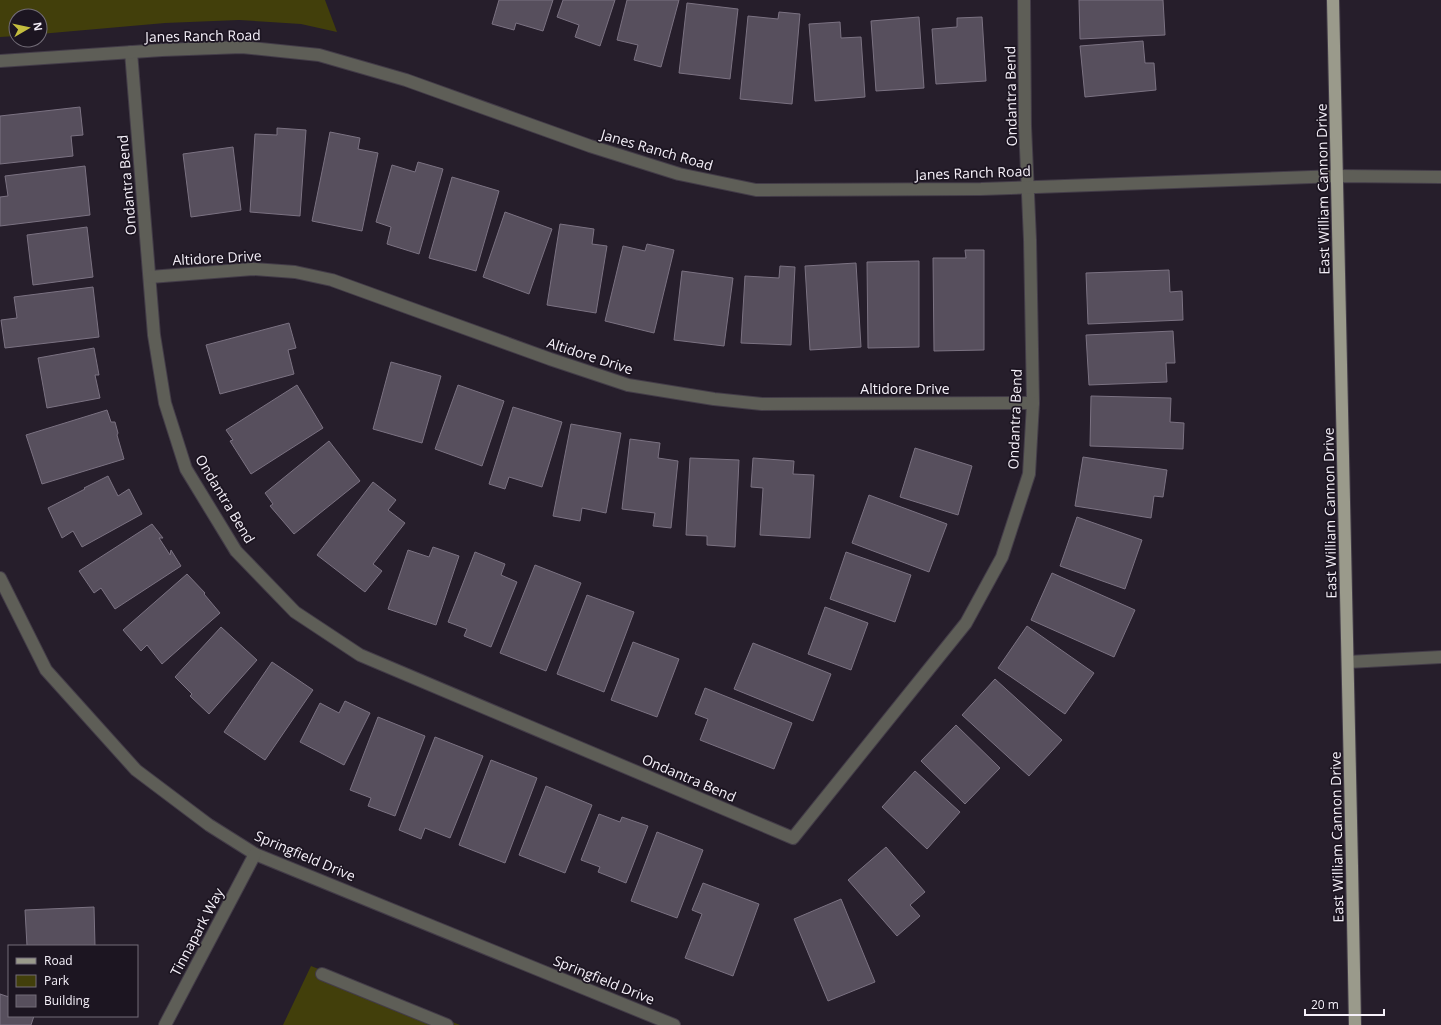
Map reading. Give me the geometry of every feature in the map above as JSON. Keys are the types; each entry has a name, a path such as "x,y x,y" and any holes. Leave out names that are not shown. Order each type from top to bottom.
{"main road":[{"name":"East William Cannon Drive","path":"1333,0 1348,662 1354,1025"}],"street":[{"name":"Ondantra Bend","path":"131,52 154,335 165,403 186,470 236,551 295,612 360,655 793,838 966,623 1002,557 1029,474 1034,403 1024,0"},
{"name":"Janes Ranch Road","path":"0,61 162,50 242,48 319,55 406,80 590,146 679,174 756,190 916,190 1338,176 1441,177"},
{"name":"Altidore Drive","path":"150,277 253,269 295,272 324,278 550,359 628,385 714,399 762,404 1034,403"},
{"name":"Springfield Drive","path":"0,578 46,670 136,770 209,826 256,854 674,1025"},
{"path":"1348,662 1441,657"},
{"name":"Tinnapark Way","path":"165,1025 256,854"},
{"path":"322,974 447,1025"}],"green space":[{"path":"0,0 325,0 337,32 301,24 239,20 165,23 48,33 48,8 8,8 8,36 0,37"},
{"path":"311,966 460,1025 283,1025"}],"building":[{"path":"499,0 553,0 543,31 516,23 514,30 492,24"},
{"path":"563,0 615,0 600,46 575,37 579,25 557,17"},
{"path":"627,0 679,0 661,67 634,60 638,45 617,40"},
{"path":"1079,0 1163,0 1165,35 1080,39"},
{"path":"687,3 738,9 730,79 679,73"},
{"path":"779,12 800,14 792,104 740,99 748,16 778,19"},
{"path":"919,17 924,88 876,91 871,21"},
{"path":"982,17 986,81 936,84 932,29 957,27 957,18"},
{"path":"840,22 841,38 861,37 865,97 815,101 809,24"},
{"path":"1143,41 1145,63 1154,63 1156,90 1085,97 1080,46"},
{"path":"80,107 83,135 71,136 73,156 0,164 0,116"},
{"path":"277,128 306,130 300,216 250,212 255,134 277,135"},
{"path":"330,132 360,138 358,149 378,153 362,231 312,221"},
{"path":"233,147 241,210 191,217 183,154"},
{"path":"418,162 443,169 419,254 387,244 391,227 376,222 392,165 415,172"},
{"path":"85,166 90,215 0,226 0,197 8,196 5,176"},
{"path":"452,177 499,191 476,271 429,258"},
{"path":"505,212 552,229 529,294 483,277"},
{"path":"560,224 594,229 592,244 607,246 596,313 547,305"},
{"path":"87,227 93,277 33,285 27,235"},
{"path":"647,244 674,250 654,333 605,321 623,246 645,251"},
{"path":"965,250 984,250 984,350 934,351 933,258 966,258"},
{"path":"919,261 919,347 868,348 867,262"},
{"path":"856,263 861,347 810,350 805,266"},
{"path":"780,266 795,267 791,345 741,343 745,276 779,278"},
{"path":"1169,270 1170,292 1182,291 1183,320 1088,324 1086,273"},
{"path":"682,271 733,278 724,346 674,340"},
{"path":"93,287 99,337 5,348 1,320 17,318 14,297"},
{"path":"289,323 296,348 288,350 294,374 220,394 206,345"},
{"path":"1173,331 1175,363 1166,363 1167,382 1089,385 1086,335"},
{"path":"94,348 99,375 95,375 100,398 47,408 38,358"},
{"path":"391,362 441,376 422,443 373,429"},
{"path":"297,385 323,428 251,474 230,441 233,440 226,430"},
{"path":"458,385 504,401 482,466 435,449"},
{"path":"1091,396 1171,398 1170,422 1184,423 1183,449 1090,446"},
{"path":"513,407 562,422 542,487 509,477 505,489 489,484"},
{"path":"107,410 111,422 115,422 124,459 42,484 26,435"},
{"path":"571,424 621,433 606,513 582,508 580,521 553,516"},
{"path":"630,439 660,443 658,458 678,461 671,528 653,526 655,513 622,509"},
{"path":"329,441 360,481 294,534 270,506 273,504 265,493"},
{"path":"915,448 972,466 958,515 900,497"},
{"path":"1083,457 1167,470 1163,497 1154,496 1151,518 1075,506"},
{"path":"690,458 739,460 735,547 707,545 707,536 686,535"},
{"path":"753,458 794,461 793,474 814,475 810,538 760,535 763,488 751,487"},
{"path":"108,476 118,496 129,489 142,514 82,547 73,531 62,538 48,508"},
{"path":"373,482 396,500 388,510 405,523 373,564 382,571 365,592 317,555"},
{"path":"869,495 947,524 929,572 852,543"},
{"path":"1077,517 1142,540 1125,589 1060,566"},
{"path":"152,524 163,538 159,538 170,555 171,550 181,566 115,609 101,588 94,593 79,571"},
{"path":"433,547 459,556 436,625 388,609 408,550 429,557"},
{"path":"475,552 505,564 501,575 517,582 491,647 464,636 467,629 448,622"},
{"path":"846,552 911,575 895,622 830,599"},
{"path":"535,565 581,583 546,671 500,653"},
{"path":"1052,573 1135,610 1114,657 1031,620"},
{"path":"187,574 205,593 204,594 220,613 162,664 147,645 141,651 123,630"},
{"path":"587,595 634,612 604,692 557,674"},
{"path":"825,607 868,623 851,670 808,654"},
{"path":"1027,626 1094,673 1065,714 998,668"},
{"path":"221,627 257,660 209,714 190,696 192,694 175,677"},
{"path":"633,642 679,659 657,717 611,700"},
{"path":"753,643 831,674 813,721 734,689"},
{"path":"272,662 313,690 265,760 224,732"},
{"path":"995,679 1062,740 1029,776 962,715"},
{"path":"705,688 792,723 774,769 700,740 708,719 695,714"},
{"path":"345,701 370,713 344,765 300,742 320,703 339,713"},
{"path":"378,717 425,736 395,816 368,806 371,798 350,790"},
{"path":"956,725 1000,768 965,804 921,761"},
{"path":"435,737 483,756 450,838 425,828 421,839 399,830"},
{"path":"491,760 537,778 505,863 459,845"},
{"path":"915,771 960,812 927,849 882,807"},
{"path":"546,786 592,805 565,873 519,855"},
{"path":"599,814 620,822 622,817 648,826 626,883 598,872 600,867 581,860"},
{"path":"657,832 703,850 677,918 631,901"},
{"path":"886,847 925,892 910,905 920,916 897,936 848,880"},
{"path":"703,883 759,904 733,976 685,958 702,914 692,910"},
{"path":"841,899 875,982 828,1001 794,919"},
{"path":"94,907 95,945 27,945 25,910"},
{"path":"0,994 8,997 8,1017 34,1017 31,1025 0,1025"}]}
